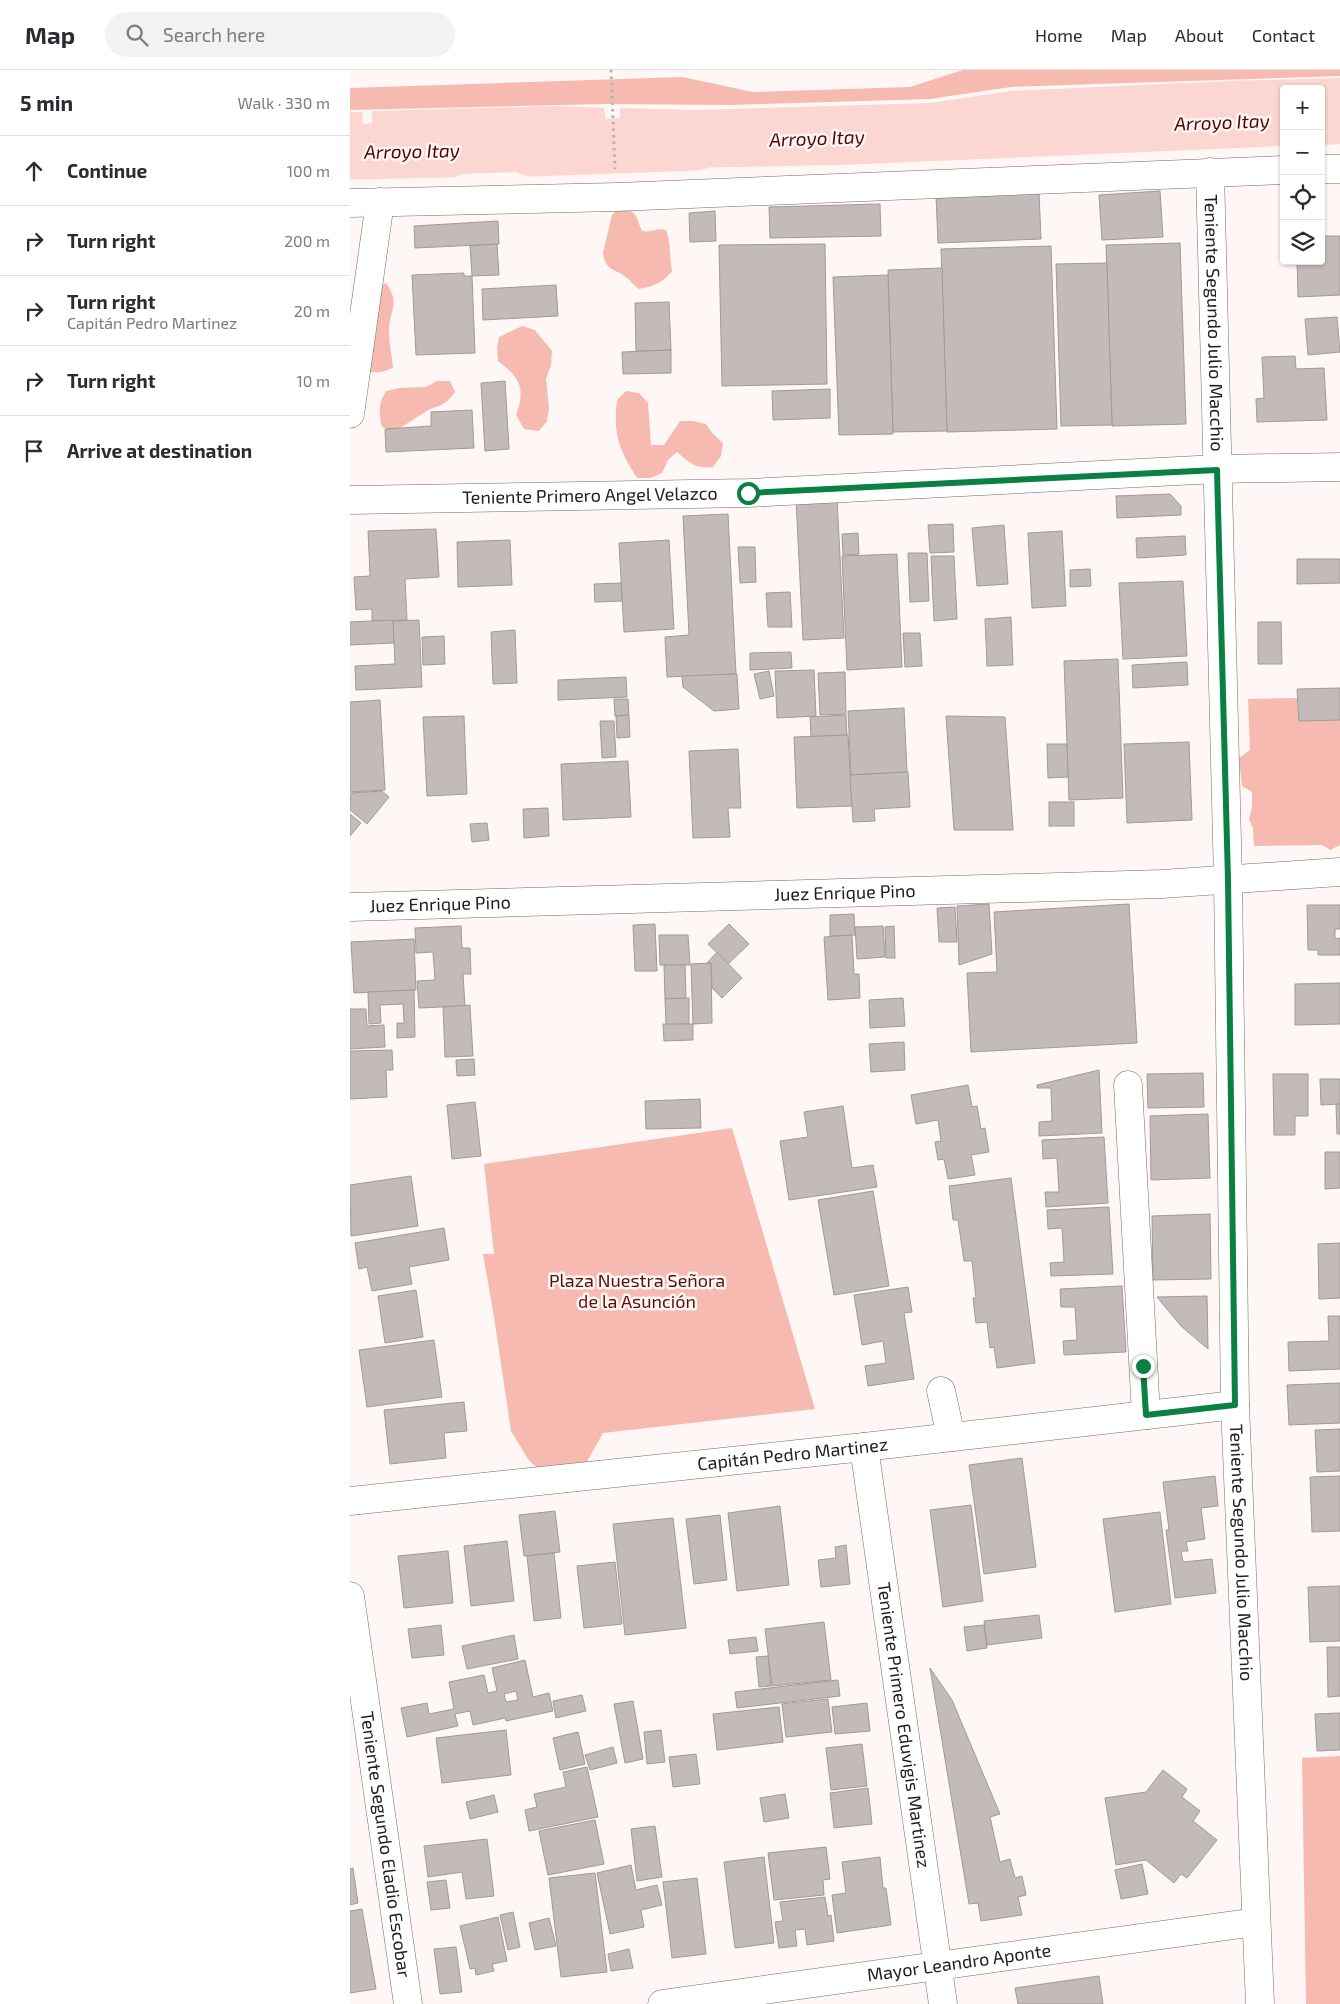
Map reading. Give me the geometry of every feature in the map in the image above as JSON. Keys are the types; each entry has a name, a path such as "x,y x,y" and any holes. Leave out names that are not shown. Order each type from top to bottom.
{"street":[{"path":"1325,169 1340,169"},
{"path":"350,203 617,197 1280,170"},
{"name":"Teniente Segundo Julio Macchio","path":"1210,172 1228,880 1235,1405 1260,2004"},
{"path":"350,414 380,202"},
{"name":"Teniente Primero Angel Velazco","path":"350,500 748,493 1217,470 1340,466"},
{"name":"Juez Enrique Pino","path":"350,907 1162,884 1340,872"},
{"path":"1128,1085 1146,1415"},
{"path":"941,1391 951,1437"},
{"name":"Capitán Pedro Martinez","path":"350,1501 864,1447 1235,1405"},
{"name":"Teniente Primero Eduvigis Martinez","path":"864,1447 943,2004"},
{"name":"Teniente Segundo Eladio Escobar","path":"350,1596 408,2004"},
{"name":"Mayor Leandro Aponte","path":"662,2004 1256,1922"}],"path":[{"path":"611,70 616,178"}],"green space":[{"path":"963,70 1340,70 1340,76 1011,87 930,99 729,105 604,104 350,110 350,88 682,77 753,92 910,87"},
{"path":"617,210 632,212 642,231 666,230 672,271 661,281 639,289 627,278 606,264 603,253 612,215"},
{"path":"386,283 394,302 389,324 389,341 393,368 381,372 356,373 363,293"},
{"path":"522,326 535,330 552,351 551,365 546,379 549,408 547,421 539,431 524,429 516,415 520,398 519,384 512,373 498,361 497,348 499,337"},
{"path":"437,381 450,381 455,392 446,402 394,431 382,427 380,408 386,391 399,388 426,387"},
{"path":"626,391 639,393 648,403 651,445 664,445 680,421 706,424 723,443 721,456 713,467 697,466 677,452 668,460 662,473 651,478 637,478 622,450 617,432 617,400"},
{"path":"1340,697 1340,845 1330,850 1322,845 1254,846 1253,828 1249,819 1252,808 1252,792 1242,786 1239,758 1250,750 1248,699"},
{"name":"Plaza Nuestra Señora de la Asunción","path":"732,1128 815,1409 603,1433 584,1467 540,1471 528,1459 511,1431 483,1254 494,1254 484,1164"},
{"path":"1340,1756 1340,2004 1306,2004 1302,1758"}],"water":[{"path":"1340,78 1340,144 1325,145 1325,85 1280,85 1280,146 840,165 622,169 620,108 697,110 930,103 1011,91"},
{"path":"560,106 604,108 608,169 374,177 372,124 362,125 364,177 350,178 350,112 362,112 363,124 372,123 372,111"}],"building":[{"path":"1160,191 1163,237 1102,240 1099,195"},
{"path":"1039,192 1041,239 938,243 936,196"},
{"path":"880,204 881,236 770,238 769,207"},
{"path":"715,211 716,241 690,242 689,213"},
{"path":"498,221 499,244 415,248 414,226"},
{"path":"1325,236 1340,236 1340,295 1298,297 1297,265 1325,265"},
{"path":"1180,243 1186,424 1112,426 1106,245"},
{"path":"497,244 499,275 472,276 470,246"},
{"path":"825,244 827,384 722,386 719,245"},
{"path":"1051,246 1057,429 947,432 941,249"},
{"path":"1107,263 1112,425 1061,426 1056,264"},
{"path":"942,268 947,431 893,432 888,270"},
{"path":"464,273 464,276 472,276 475,353 416,355 412,275"},
{"path":"888,275 893,434 839,435 833,277"},
{"path":"556,285 558,316 483,320 482,289"},
{"path":"669,302 671,350 636,351 635,303"},
{"path":"1337,317 1340,352 1308,355 1305,319"},
{"path":"671,350 671,373 623,374 622,352"},
{"path":"1295,356 1296,369 1324,368 1327,420 1257,422 1256,399 1264,398 1262,357"},
{"path":"505,381 509,449 485,451 481,383"},
{"path":"830,389 830,418 773,420 772,391"},
{"path":"472,410 474,448 386,452 385,429 431,426 431,412"},
{"path":"1170,494 1181,506 1181,515 1117,518 1116,496"},
{"path":"837,497 844,638 803,640 796,499"},
{"path":"728,514 736,674 667,677 665,637 689,635 683,516"},
{"path":"953,524 954,552 930,553 928,525"},
{"path":"1004,525 1008,584 977,586 972,528"},
{"path":"436,529 439,577 405,579 407,620 372,621 372,609 356,610 354,577 370,576 368,531"},
{"path":"1062,531 1066,606 1032,608 1028,533"},
{"path":"858,533 859,554 843,555 842,534"},
{"path":"1185,536 1186,555 1137,558 1136,538"},
{"path":"510,540 512,585 458,587 457,542"},
{"path":"669,540 674,629 624,632 619,543"},
{"path":"738,547 755,547 756,582 740,583"},
{"path":"908,553 927,553 929,601 910,602"},
{"path":"897,554 902,667 847,670 842,556"},
{"path":"931,556 954,556 957,619 934,621"},
{"path":"1297,559 1340,559 1340,583 1297,584"},
{"path":"1090,569 1091,586 1070,587 1070,570"},
{"path":"1183,581 1187,656 1123,659 1119,583"},
{"path":"621,583 622,601 595,602 594,584"},
{"path":"790,592 792,627 768,627 766,593"},
{"path":"1011,617 1013,665 987,666 985,619"},
{"path":"393,620 394,643 350,645 350,622"},
{"path":"419,620 422,687 356,690 355,666 395,664 393,621"},
{"path":"1258,622 1281,622 1282,664 1258,664"},
{"path":"515,630 517,683 493,684 491,632"},
{"path":"903,633 920,633 922,666 905,667"},
{"path":"444,636 445,664 423,665 422,637"},
{"path":"791,652 792,668 750,670 750,653"},
{"path":"1118,659 1123,798 1069,800 1064,661"},
{"path":"1187,662 1188,685 1133,688 1132,665"},
{"path":"814,670 816,716 777,718 775,671"},
{"path":"769,671 774,696 760,699 754,674"},
{"path":"845,672 846,714 820,715 818,673"},
{"path":"737,674 739,709 714,711 683,687 682,676"},
{"path":"626,677 627,697 558,700 558,680"},
{"path":"1340,688 1340,720 1299,721 1297,689"},
{"path":"614,699 628,699 629,715 615,716"},
{"path":"380,700 385,790 350,792 350,702"},
{"path":"904,708 907,772 851,775 848,711"},
{"path":"629,715 630,737 617,738 616,716"},
{"path":"846,715 847,735 811,737 810,717"},
{"path":"464,716 467,794 427,796 423,717"},
{"path":"946,716 1005,717 1013,830 954,830"},
{"path":"600,721 614,721 616,757 602,758"},
{"path":"848,735 852,806 797,808 794,737"},
{"path":"1189,742 1192,820 1127,823 1124,744"},
{"path":"1047,744 1067,744 1068,777 1048,778"},
{"path":"738,749 741,808 728,808 730,837 693,838 689,751"},
{"path":"628,761 631,817 563,820 561,764"},
{"path":"908,772 910,807 874,809 875,821 853,822 850,775"},
{"path":"382,791 389,797 367,824 350,810 351,793"},
{"path":"1049,802 1074,802 1074,826 1049,826"},
{"path":"548,808 549,836 524,838 523,809"},
{"path":"350,814 361,823 350,836"},
{"path":"487,823 489,840 472,842 470,824"},
{"path":"989,904 992,954 959,965 957,906"},
{"path":"1129,904 1137,1043 971,1052 967,973 997,972 994,912"},
{"path":"1307,905 1340,905 1340,929 1335,929 1335,939 1340,938 1340,955 1318,955 1318,950 1308,950"},
{"path":"955,907 957,942 939,942 937,908"},
{"path":"854,914 855,935 830,936 830,915"},
{"path":"655,924 657,971 635,971 633,925"},
{"path":"729,924 749,944 728,964 708,944"},
{"path":"461,926 462,948 470,948 471,974 463,974 465,1006 419,1008 417,981 435,980 433,952 416,953 415,928"},
{"path":"883,926 885,957 857,959 855,927"},
{"path":"894,926 895,958 886,958 885,927"},
{"path":"659,935 688,935 690,965 660,965"},
{"path":"852,935 854,974 859,974 860,998 828,1000 824,937"},
{"path":"414,939 416,990 354,993 351,942"},
{"path":"717,952 742,978 722,998 712,988 711,963 707,963"},
{"path":"711,963 712,1023 693,1024 691,964"},
{"path":"664,965 685,965 686,998 665,999"},
{"path":"1340,983 1340,1024 1295,1025 1295,984"},
{"path":"414,990 415,1037 397,1038 397,1023 404,1023 403,1004 380,1005 381,1023 369,1024 368,992"},
{"path":"689,998 689,1024 666,1025 665,999"},
{"path":"903,998 905,1026 870,1028 869,1000"},
{"path":"470,1005 473,1056 445,1057 443,1007"},
{"path":"350,1009 366,1009 367,1026 384,1025 385,1047 350,1049"},
{"path":"663,1024 693,1024 693,1040 664,1041"},
{"path":"904,1042 905,1070 871,1072 869,1044"},
{"path":"392,1050 393,1070 386,1070 387,1097 350,1099 350,1051"},
{"path":"474,1059 475,1075 457,1076 456,1060"},
{"path":"1099,1070 1102,1133 1039,1136 1039,1122 1052,1121 1051,1088 1037,1088 1037,1085"},
{"path":"1203,1073 1204,1107 1148,1108 1147,1074"},
{"path":"1273,1074 1308,1074 1308,1116 1295,1116 1295,1135 1274,1135"},
{"path":"1320,1079 1340,1079 1340,1104 1321,1105"},
{"path":"968,1085 972,1107 977,1106 981,1129 985,1128 989,1152 971,1155 975,1175 948,1179 944,1159 938,1160 935,1142 941,1141 938,1120 916,1124 911,1095"},
{"path":"700,1099 701,1128 646,1129 645,1101"},
{"path":"475,1102 481,1156 452,1159 447,1105"},
{"path":"1336,1104 1340,1104 1340,1134 1337,1134"},
{"path":"843,1106 852,1168 873,1165 877,1187 789,1200 780,1141 808,1137 804,1112"},
{"path":"1208,1114 1210,1178 1151,1180 1150,1116"},
{"path":"1104,1137 1108,1203 1046,1207 1045,1192 1059,1192 1057,1158 1043,1159 1042,1140"},
{"path":"1325,1152 1340,1152 1340,1188 1325,1189"},
{"path":"411,1176 418,1226 351,1236 350,1185"},
{"path":"1011,1178 1035,1363 997,1368 994,1347 990,1348 987,1322 976,1323 973,1298 976,1298 972,1261 964,1261 958,1220 953,1220 949,1186"},
{"path":"873,1191 889,1286 834,1295 818,1200"},
{"path":"1109,1207 1113,1274 1051,1276 1050,1263 1064,1262 1062,1228 1048,1229 1047,1210"},
{"path":"1210,1214 1211,1279 1153,1280 1152,1216"},
{"path":"444,1228 449,1260 409,1267 412,1284 372,1291 367,1267 359,1269 355,1243"},
{"path":"1340,1243 1340,1298 1319,1299 1318,1244"},
{"path":"1122,1286 1126,1352 1064,1355 1063,1341 1077,1340 1075,1307 1061,1307 1060,1289"},
{"path":"908,1287 912,1312 904,1313 914,1379 868,1386 865,1366 886,1363 883,1341 862,1345 854,1295"},
{"path":"416,1290 423,1337 385,1343 378,1296"},
{"path":"1207,1296 1208,1349 1181,1326 1157,1297"},
{"path":"1328,1316 1340,1316 1340,1369 1289,1371 1288,1342 1329,1341"},
{"path":"434,1340 442,1397 367,1407 359,1350"},
{"path":"1340,1383 1340,1423 1289,1425 1287,1385"},
{"path":"464,1402 467,1431 444,1433 446,1458 390,1464 384,1410"},
{"path":"1340,1429 1340,1471 1317,1472 1315,1430"},
{"path":"1022,1458 1036,1567 984,1574 969,1465"},
{"path":"1215,1476 1218,1506 1201,1508 1205,1539 1186,1542 1188,1551 1181,1551 1183,1562 1212,1559 1216,1593 1175,1598 1166,1530 1169,1530 1163,1482"},
{"path":"1340,1476 1340,1531 1312,1532 1310,1477"},
{"path":"971,1505 983,1601 943,1607 930,1510"},
{"path":"780,1506 789,1585 737,1591 728,1513"},
{"path":"555,1511 560,1552 524,1556 519,1515"},
{"path":"1160,1512 1171,1604 1115,1612 1103,1519"},
{"path":"720,1515 727,1580 694,1584 686,1519"},
{"path":"673,1518 686,1628 625,1635 613,1524"},
{"path":"507,1541 514,1601 471,1606 464,1546"},
{"path":"846,1545 850,1584 821,1587 818,1560 836,1558 835,1547"},
{"path":"448,1551 453,1603 404,1608 398,1556"},
{"path":"554,1553 561,1618 534,1621 527,1556"},
{"path":"615,1562 622,1624 584,1628 577,1566"},
{"path":"1340,1586 1340,1641 1310,1642 1308,1587"},
{"path":"1039,1615 1042,1638 987,1645 984,1621"},
{"path":"824,1622 831,1680 772,1686 765,1629"},
{"path":"441,1625 444,1655 412,1658 408,1629"},
{"path":"984,1625 987,1648 967,1651 964,1627"},
{"path":"514,1635 518,1659 467,1669 462,1646"},
{"path":"756,1637 758,1651 730,1654 728,1640"},
{"path":"1327,1647 1340,1647 1340,1696 1328,1697"},
{"path":"768,1656 771,1686 759,1687 756,1657"},
{"path":"525,1660 533,1697 549,1693 553,1711 506,1721 505,1718 473,1725 470,1711 455,1714 458,1726 407,1737 401,1708 427,1703 429,1714 454,1709 449,1682 484,1675 488,1693 497,1691 492,1668","holes":["516,1691 518,1700 506,1702 504,1694"]},
{"path":"930,1668 952,1700 1000,1814 990,1817 1000,1862 1010,1859 1015,1878 1022,1876 1026,1895 1018,1897 1022,1915 981,1921 978,1903 969,1904"},
{"path":"838,1680 840,1696 737,1708 735,1692"},
{"path":"582,1695 586,1711 556,1718 553,1701"},
{"path":"828,1699 832,1732 786,1737 782,1704"},
{"path":"633,1701 643,1759 625,1763 614,1704"},
{"path":"867,1703 870,1731 835,1734 832,1707"},
{"path":"779,1707 783,1742 717,1750 713,1714"},
{"path":"1340,1713 1340,1750 1317,1751 1315,1714"},
{"path":"506,1730 511,1775 442,1783 436,1738"},
{"path":"661,1730 665,1762 647,1764 644,1732"},
{"path":"578,1732 585,1764 560,1770 553,1738"},
{"path":"862,1744 867,1786 831,1790 826,1748"},
{"path":"613,1747 617,1763 590,1770 585,1755"},
{"path":"696,1754 700,1784 673,1787 669,1757"},
{"path":"587,1767 598,1817 529,1831 525,1810 537,1807 534,1794 566,1787 563,1772"},
{"path":"1163,1770 1187,1789 1182,1797 1200,1811 1193,1821 1217,1840 1187,1878 1181,1874 1174,1883 1146,1860 1116,1865 1105,1798 1146,1792"},
{"path":"868,1788 872,1824 834,1828 830,1793"},
{"path":"785,1794 789,1818 764,1822 760,1798"},
{"path":"494,1795 498,1812 470,1819 466,1802"},
{"path":"595,1820 604,1864 548,1875 539,1831"},
{"path":"655,1826 662,1877 637,1881 631,1829"},
{"path":"487,1839 494,1896 466,1899 462,1872 428,1877 424,1846"},
{"path":"826,1847 830,1879 823,1880 824,1895 774,1900 768,1853"},
{"path":"764,1857 774,1943 735,1948 724,1862"},
{"path":"880,1857 883,1888 886,1888 891,1925 837,1933 832,1895 846,1893 842,1862"},
{"path":"1142,1864 1148,1894 1121,1899 1115,1870"},
{"path":"631,1865 636,1890 657,1885 662,1905 641,1910 644,1927 610,1934 597,1873"},
{"path":"353,1868 358,1903 350,1905 350,1869"},
{"path":"595,1873 607,1972 561,1977 549,1878"},
{"path":"697,1878 706,1954 672,1958 663,1882"},
{"path":"446,1880 450,1908 431,1910 427,1882"},
{"path":"825,1897 828,1916 831,1915 834,1941 807,1945 805,1929 795,1930 797,1946 779,1948 775,1922 783,1921 780,1902"},
{"path":"362,1909 376,1989 350,1993 350,1911"},
{"path":"513,1912 520,1947 508,1950 500,1915"},
{"path":"498,1917 507,1961 492,1964 494,1971 476,1975 475,1968 470,1969 460,1926"},
{"path":"549,1918 556,1946 535,1950 529,1923"},
{"path":"456,1947 462,1992 440,1994 434,1949"},
{"path":"629,1949 633,1968 611,1971 608,1954"},
{"path":"1099,1976 1103,2004 1018,2004 1015,1988"}],"waterway":[{"name":"Arroyo Itay","path":"532,149 696,143"},
{"name":"Arroyo Itay","path":"350,152 449,150"}],"route":[{"path":"748,493 1217,470 1228,880 1235,1405 1146,1415 1143,1366"}]}
